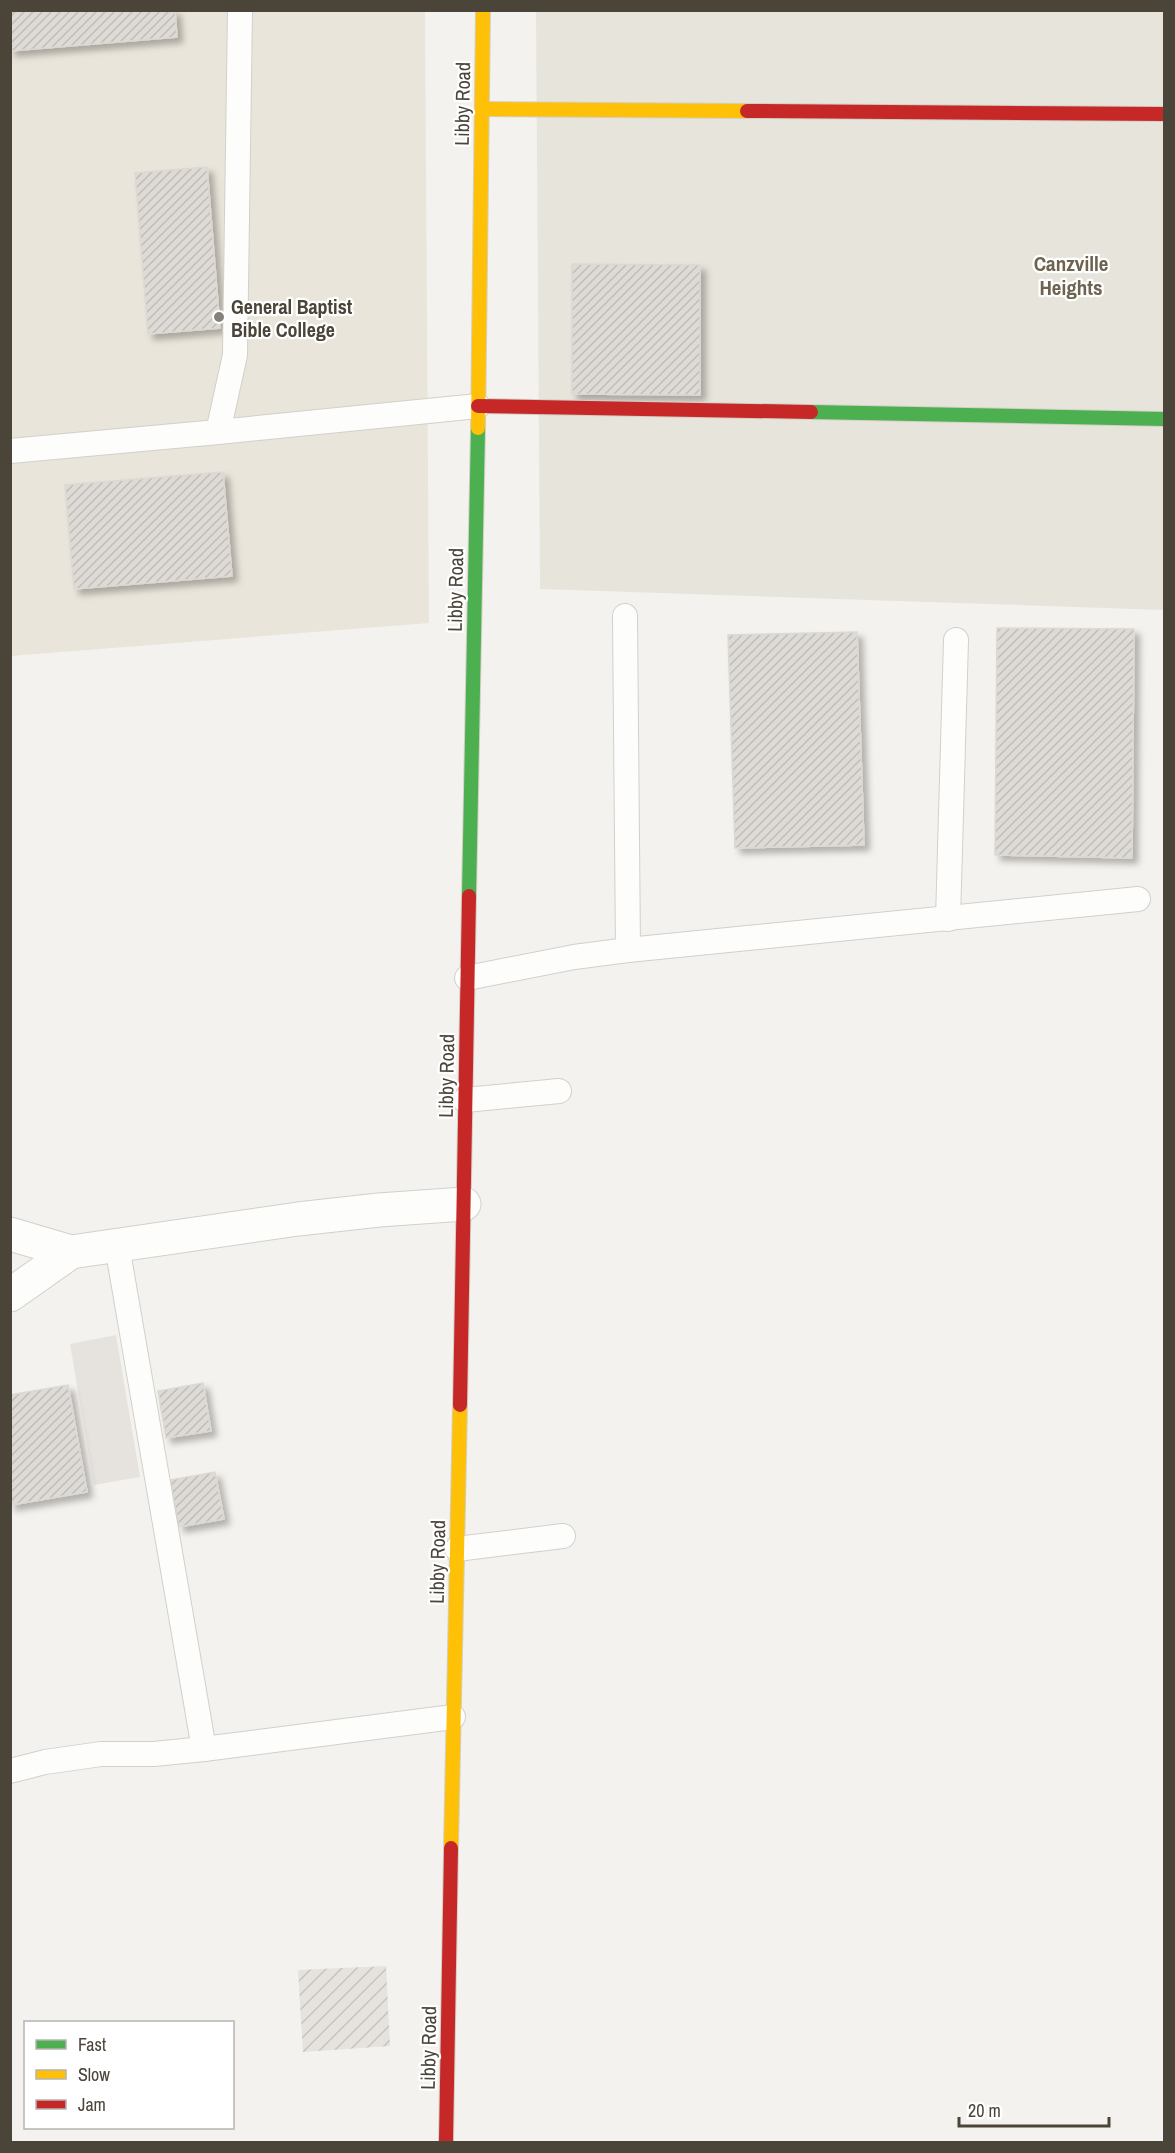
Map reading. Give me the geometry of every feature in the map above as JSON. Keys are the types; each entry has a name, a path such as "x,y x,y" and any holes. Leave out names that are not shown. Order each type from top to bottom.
{"main road":[{"name":"Libby Road","path":"446,2142 478,406 483,10"},
{"path":"482,109 1164,114"},
{"path":"478,406 1164,419"}],"street":[{"path":"10,1234 72,1252 298,1219 464,1204"},
{"path":"10,1295 72,1252"}],"lane":[{"path":"218,432 235,355 240,10"},
{"path":"10,451 478,406"},
{"path":"625,616 628,950"},
{"path":"948,919 956,640"},
{"path":"467,978 574,957 628,950 1138,899"},
{"path":"465,1100 559,1091"},
{"path":"117,1246 204,1749"},
{"path":"457,1548 563,1536"},
{"path":"10,1771 45,1762 101,1754 153,1754 204,1749 453,1717"}],"shaded area":[{"name":"General Baptist Bible College","path":"11,11 425,11 429,623 11,656"},
{"path":"536,11 1164,11 1164,610 540,589"},
{"path":"116,1335 140,1477 94,1485 70,1344"},
{"path":"386,1966 390,2046 303,2052 298,1970"}],"building":[{"path":"10,10 175,10 177,37 10,51"},
{"path":"207,167 220,328 148,334 135,173"},
{"path":"572,264 700,265 700,395 572,394"},
{"path":"223,472 232,576 74,589 65,485"},
{"path":"997,628 1134,629 1132,858 995,855"},
{"path":"857,632 864,845 735,848 728,635"},
{"path":"203,1383 211,1431 166,1438 158,1391"},
{"path":"68,1385 87,1492 10,1505 10,1395"},
{"path":"215,1472 224,1519 179,1527 170,1480"}],"traffic: fast":[{"path":"811,412 1164,419"},
{"path":"469,896 478,428"}],"traffic: slow":[{"path":"478,428 483,10"},
{"path":"482,109 747,111"},
{"path":"451,1848 460,1405"}],"traffic: jam":[{"path":"747,111 1164,114"},
{"path":"478,406 811,412"},
{"path":"460,1405 469,896"},
{"path":"446,2142 451,1848"}],"place":[{"name":"General Baptist Bible College","path":"219,317"}],"district":[{"name":"Canzville Heights","path":"1071,275"}]}
